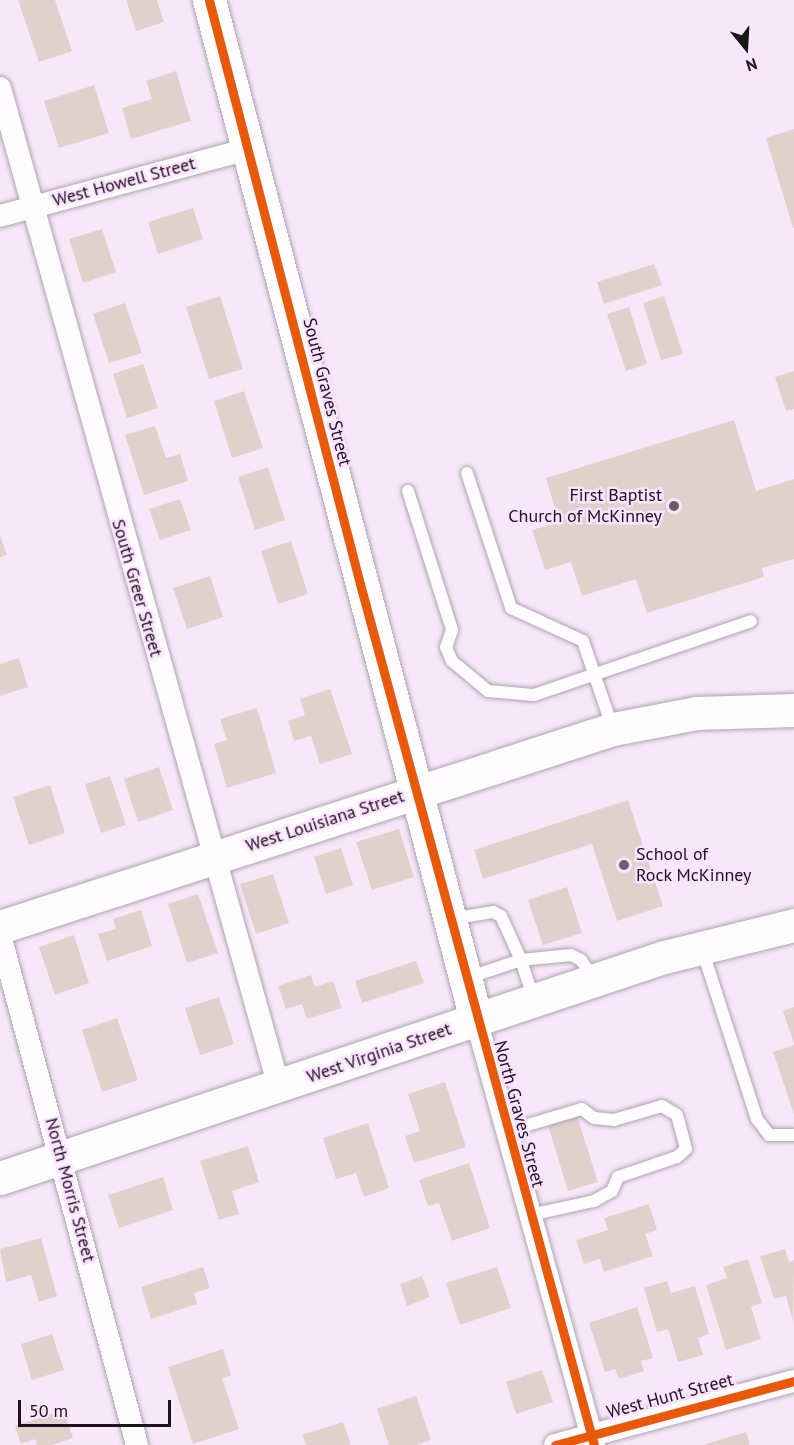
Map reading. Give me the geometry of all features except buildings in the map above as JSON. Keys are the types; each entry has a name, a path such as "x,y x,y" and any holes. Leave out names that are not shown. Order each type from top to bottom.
{"main road":[{"name":"South Graves Street","path":"209,0 416,791"},
{"name":"West Louisiana Street","path":"0,927 613,729 696,713 794,710"},
{"name":"North Graves Street","path":"416,791 476,1019"},
{"name":"West Virginia Street","path":"0,1178 279,1088 476,1019 700,946 794,926"}],"street":[{"name":"South Greer Street","path":"0,88 30,207 279,1088"},
{"name":"West Howell Street","path":"0,216 248,149"},
{"name":"North Morris Street","path":"0,935 137,1445"},
{"name":"North Graves Street","path":"476,1019 592,1440"},
{"name":"West Hunt Street","path":"555,1445 592,1440 794,1381"}],"lane":[{"path":"467,473 511,608 583,641 613,729"},
{"path":"408,491 452,630 446,647 452,661 488,691 520,696 534,695 751,621"},
{"path":"450,920 493,912 501,916 521,960 534,1000"},
{"path":"700,946 757,1119 769,1135 794,1135"},
{"path":"465,978 521,960 571,955 581,960 595,980"},
{"path":"507,1131 582,1109 594,1118 614,1120 662,1106 677,1115 686,1149 677,1157 618,1177 612,1191 594,1201 530,1215"}],"cycle path":[{"path":"209,0 360,584 594,1445"},
{"path":"555,1445 794,1381"}],"place":[{"name":"First Baptist Church of McKinney","path":"674,506"},
{"name":"School of Rock McKinney","path":"624,865"}]}
